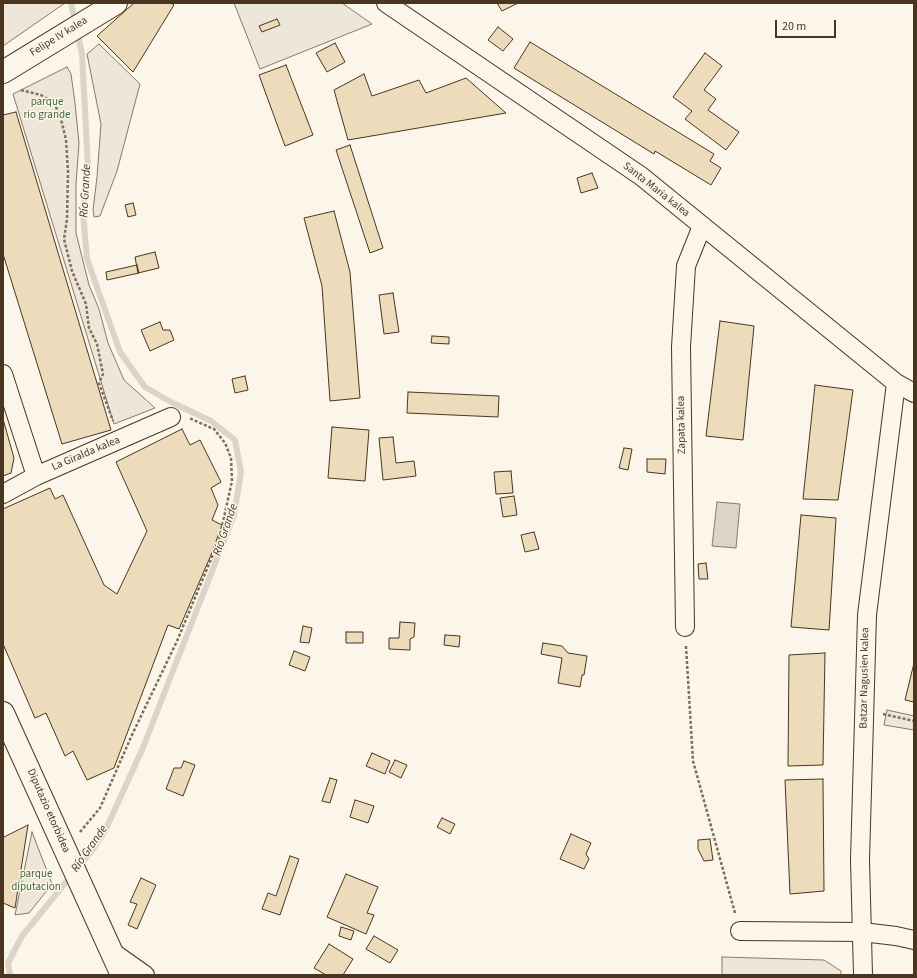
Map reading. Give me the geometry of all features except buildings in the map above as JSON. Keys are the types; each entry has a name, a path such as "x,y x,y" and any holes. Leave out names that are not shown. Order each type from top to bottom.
{"main road":[{"name":"Felipe IV kalea","path":"3,72 116,3"},
{"name":"Diputazio etorbidea","path":"3,713 122,975"}],"street":[{"name":"Santa Maria kalea","path":"386,3 641,176 896,383 914,393"},
{"name":"Zapata kalea","path":"685,627 681,347 686,266 702,226"},
{"path":"3,374 36,476"},
{"name":"Batzar Nagusien kalea","path":"863,975 860,860 866,615 896,383"},
{"name":"La Giralda kalea","path":"3,494 36,476 179,417"},
{"path":"740,931 862,932 896,936 914,940"},
{"path":"111,951 145,975"}],"path":[{"path":"21,90 41,95 55,104 62,123 66,140 68,172 67,219 64,239 72,271 86,304 89,328 96,344 102,374 99,383 114,424"},
{"path":"78,834 100,808 131,737 177,641 219,540 232,481 231,458 225,443 214,429 179,417"},
{"path":"685,627 693,761 740,931"},
{"path":"864,710 914,720"}],"green space":[{"path":"3,3 65,3 3,46"},
{"name":"parque rio grande","path":"99,44 140,84 117,171 100,216 94,217 93,210 101,124 87,54"},
{"name":"parque rio grande","path":"67,67 71,74 79,143 76,184 76,233 89,285 99,309 108,343 124,380 155,408 114,424 13,94"},
{"path":"887,710 914,716 914,730 884,725"},
{"name":"parque diputacion","path":"32,832 52,884 29,913 15,915"},
{"path":"722,957 824,960 841,971 841,975 722,975"}],"shaded area":[{"path":"234,3 342,3 372,24 260,69"},
{"path":"717,502 740,504 736,548 712,546"}],"waterway":[{"name":"Río Grande","path":"71,3 82,54 88,167 83,213 87,259 120,352 145,387 171,402 211,421 235,440 241,472 234,515 142,750 105,831 91,852 78,867"},
{"name":"Río Grande","path":"10,975 8,963 22,936 71,876"}]}
